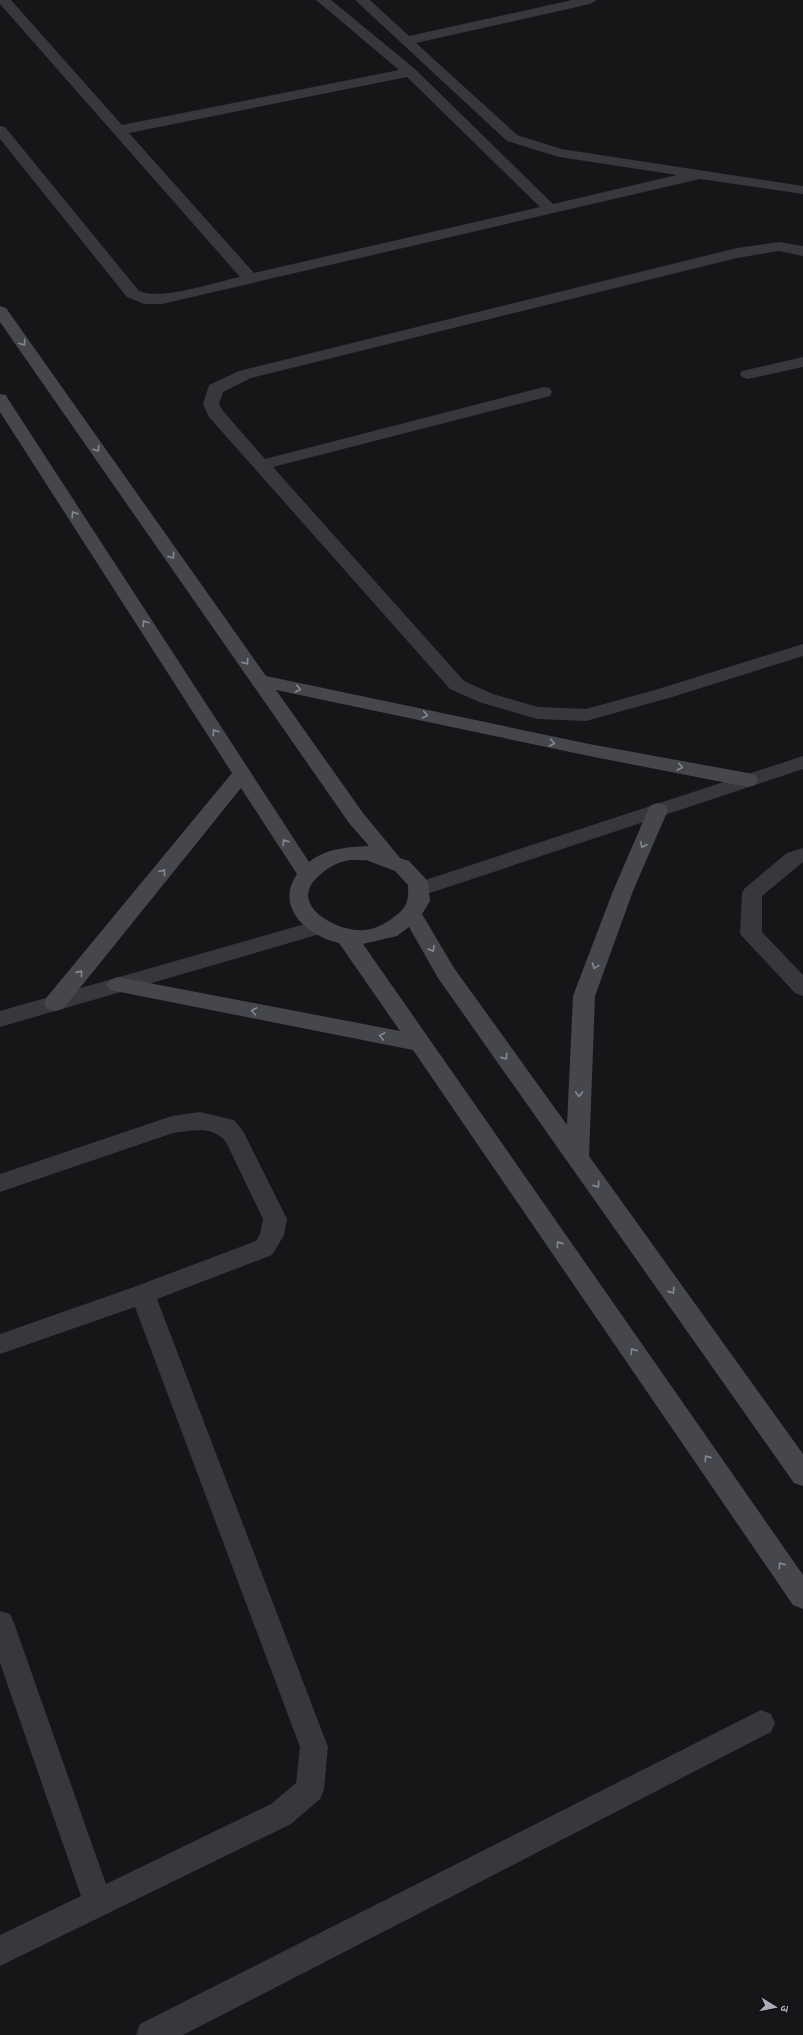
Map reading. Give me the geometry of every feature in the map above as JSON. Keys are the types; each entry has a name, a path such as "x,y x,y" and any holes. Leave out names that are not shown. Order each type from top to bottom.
{"main road":[{"path":"0,311 356,818 390,858"},
{"path":"0,399 307,874"},
{"path":"260,681 589,750 748,780"},
{"path":"55,1003 242,774"},
{"path":"577,1157 584,996 623,891 658,810"},
{"path":"368,853 390,858 405,867 415,877 420,889 419,903 412,916 400,926 384,933 365,937 346,936 319,927 307,917 301,907 298,896 300,885 307,874 323,862 344,854 368,853"},
{"path":"412,916 446,973 803,1475"},
{"path":"346,936 803,1597"},
{"path":"118,985 420,1043"}],"street":[{"path":"4,0 120,130 250,280"},
{"path":"323,0 410,72 550,210"},
{"path":"362,0 512,138 559,153 803,190"},
{"path":"406,41 590,0"},
{"path":"120,130 410,72"},
{"path":"0,130 133,294 144,299 162,299 250,280 698,175"},
{"path":"803,250 797,248 772,246 737,253 245,374 215,389 210,404 214,413 457,685 486,698 536,713 586,715 662,694 803,650"},
{"path":"748,374 803,362"},
{"path":"262,465 544,392"},
{"path":"420,889 803,762"},
{"path":"803,855 794,858 752,893 751,934 803,988"},
{"path":"0,1019 319,927"},
{"path":"0,1183 172,1125 200,1121 226,1126 235,1137 275,1219 272,1235 264,1248 143,1294 0,1344"},
{"path":"0,1951 281,1814 310,1789 314,1748 143,1294"},
{"path":"0,1623 98,1904"},
{"path":"150,2035 761,1723"}]}
